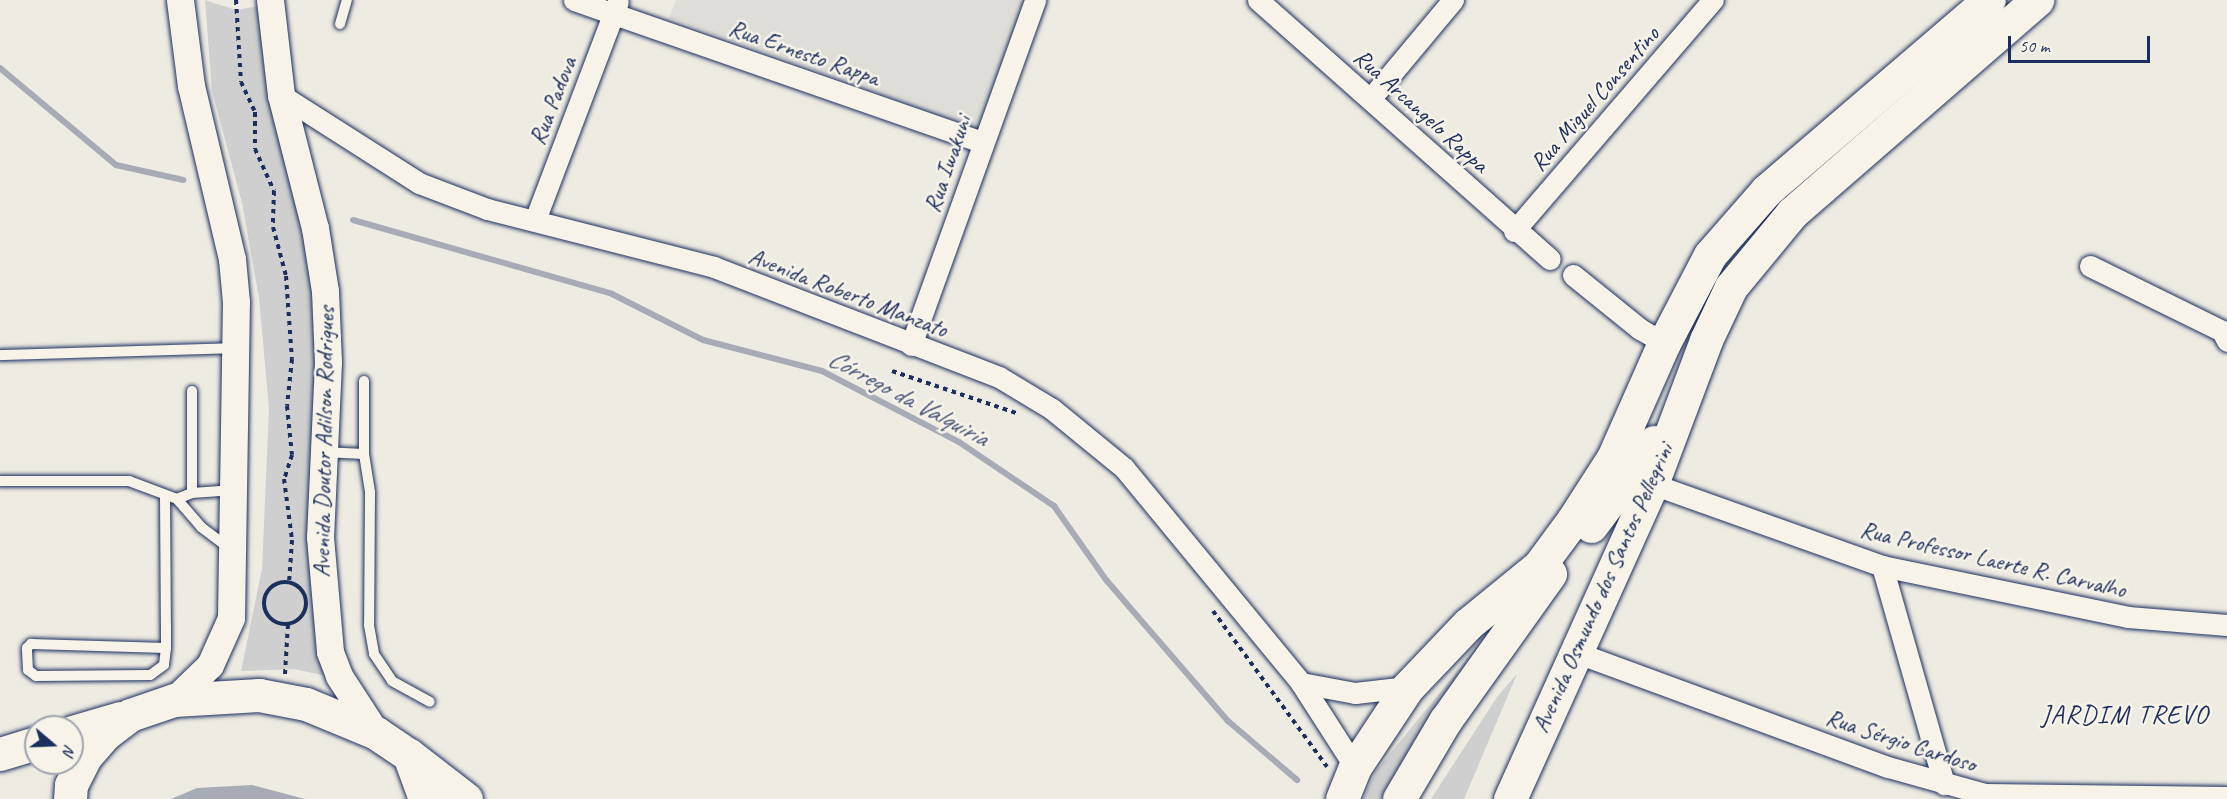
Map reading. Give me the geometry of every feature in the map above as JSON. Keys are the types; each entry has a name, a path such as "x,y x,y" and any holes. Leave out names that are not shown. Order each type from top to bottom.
{"main road":[{"name":"Avenida Osmundo dos Santos Pellegrini","path":"1532,596 1573,520 1612,458 1664,343 1710,255 1767,190 1989,0"},
{"name":"Avenida Osmundo dos Santos Pellegrini","path":"1510,799 1652,484 1693,376 1731,287 1792,213 2037,0"},
{"name":"Avenida Osmundo dos Santos Pellegrini","path":"1532,596 1635,472 1693,376"},
{"name":"Avenida Osmundo dos Santos Pellegrini","path":"1347,786 1408,687 1468,624 1539,566 1573,520"},
{"path":"1399,799 1445,721 1532,596"},
{"path":"84,728 174,700 258,695 306,704 376,733 466,799"},
{"path":"70,799 71,785 85,757 105,734 130,715"},
{"path":"0,754 24,747"},
{"path":"409,755 424,799"}],"street":[{"path":"174,700 210,665 222,646 231,618 234,348 232,259 204,154 183,40 180,0"},
{"name":"Avenida Doutor Adilson Rodrigues","path":"270,0 281,95 315,228 325,291 328,362 320,537 330,652 339,676 376,733"},
{"name":"Rua Ernesto Rappa","path":"574,0 616,6 982,142"},
{"name":"Rua Iwakuni","path":"911,345 982,142 1035,0"},
{"name":"Rua Arcangelo Rappa","path":"1258,0 1371,98 1514,231 1550,259"},
{"path":"1371,98 1453,0"},
{"name":"Rua Miguel Consentino","path":"1514,231 1713,0"},
{"name":"Rua Padova","path":"535,220 616,6"},
{"name":"Avenida Roberto Manzato","path":"281,95 419,183 487,209 714,267 911,345 999,377 1052,409 1124,468 1301,684 1347,786"},
{"path":"2090,266 2225,331"},
{"path":"1573,275 1640,329 1664,343"},
{"name":"Rua Professor Laerte R. Carvalho","path":"1652,484 1882,566 2128,617 2227,625"},
{"path":"1882,566 1944,784"},
{"name":"Rua Sérgio Cardoso","path":"1575,652 1888,767 1985,794 2227,797"},
{"path":"1301,684 1355,693 1408,687"}],"lane":[{"path":"340,24 348,0"},
{"path":"0,355 234,348"},
{"path":"364,381 364,454 370,493 369,625 374,654 392,681 430,702"},
{"path":"192,391 192,494"},
{"path":"323,452 364,454"},
{"path":"0,481 129,481 177,499 192,494 232,490"},
{"path":"165,496 165,648 164,665 150,675 36,676 28,669 27,648 31,644 165,648"},
{"path":"177,499 201,527 231,551"}],"path":[{"path":"236,0 241,82 255,112 255,149 274,191 273,228 286,276 292,359 287,406 292,455 284,479 292,540 289,583"},
{"path":"892,371 1025,417"},
{"path":"289,583 300,589 306,600 303,613 288,624 274,621 264,603 270,590 289,583"},
{"path":"1209,606 1347,786"},
{"path":"285,680 288,624"}],"shaded area":[{"path":"205,0 236,10 259,6 311,231 331,677 294,669 241,671 262,569 269,409 259,298 242,203 212,91"},
{"path":"676,0 1025,0 977,129 669,18"},
{"path":"1483,640 1381,799 1363,799 1376,771"},
{"path":"1517,674 1464,799 1431,799 1497,697"},
{"path":"252,785 305,799 171,799 197,788"}],"waterway":[{"name":"Córrego da Valquiria","path":"0,68 116,165 183,180"},
{"name":"Córrego da Valquiria","path":"353,220 612,294 703,340 822,371 959,442 1054,506 1107,581 1228,721 1297,780"}],"district":[{"name":"JARDIM TREVO","path":"2125,715"}]}
